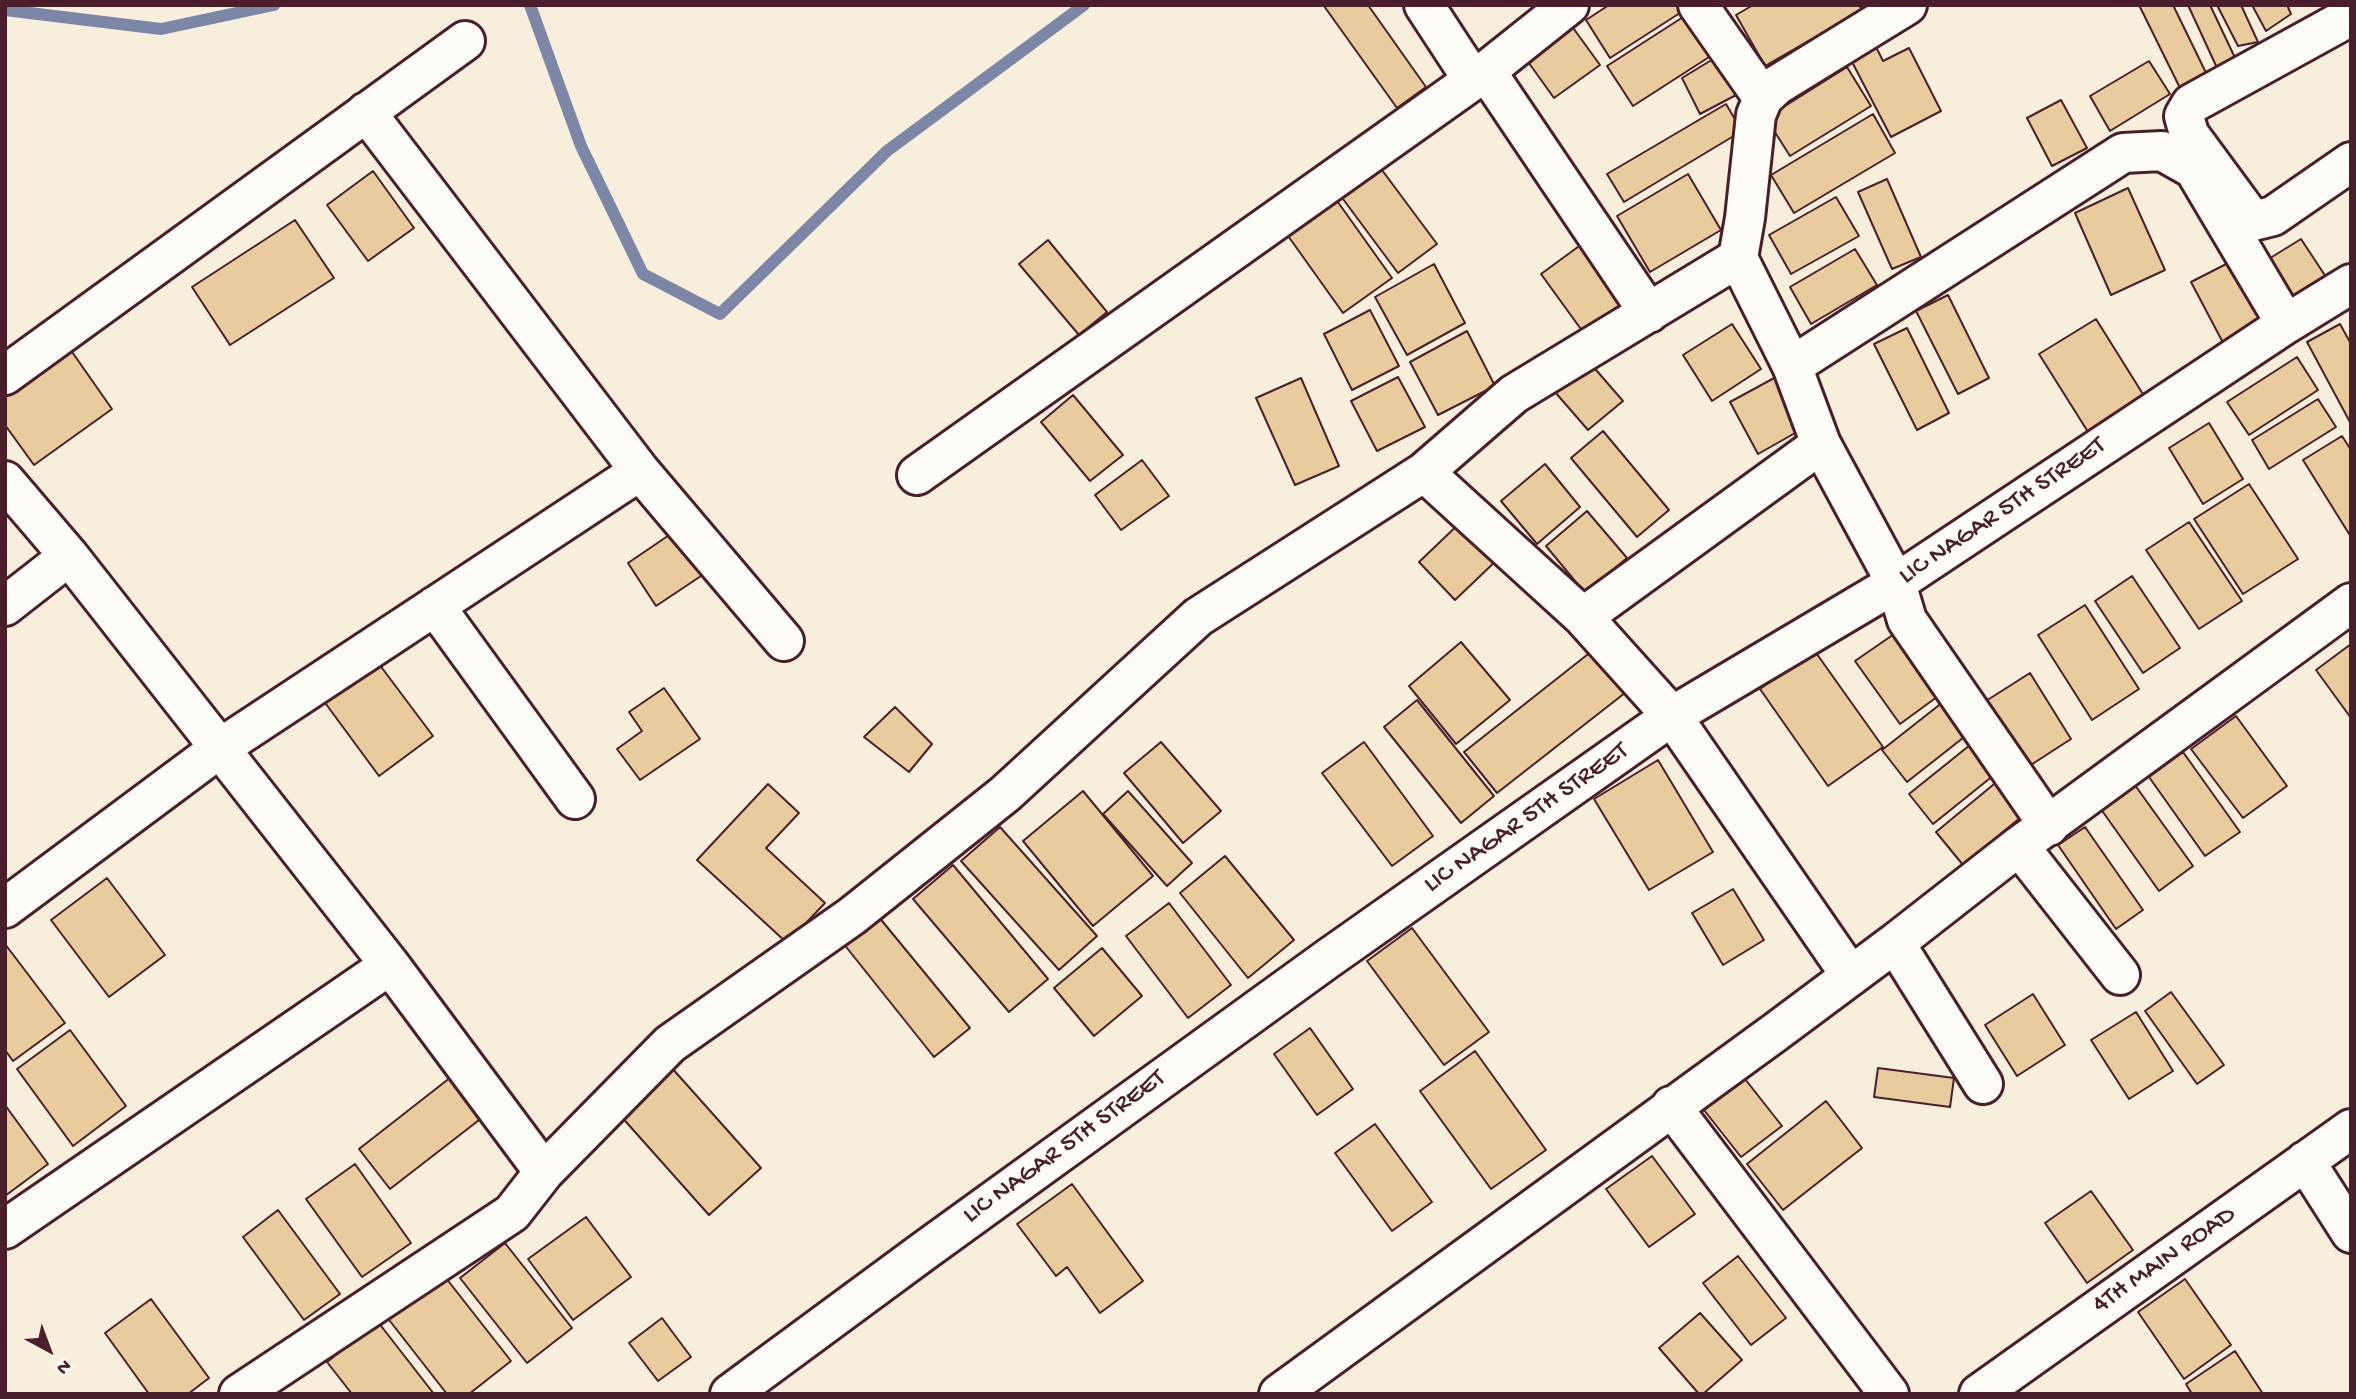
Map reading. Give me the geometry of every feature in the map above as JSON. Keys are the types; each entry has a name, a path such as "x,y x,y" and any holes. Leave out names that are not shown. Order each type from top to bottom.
{"street":[{"path":"1424,5 1480,75 1649,313"},
{"path":"917,475 1480,75 1569,5"},
{"path":"1698,5 1763,98"},
{"path":"1907,5 1777,85 1763,98 1756,114 1738,258 1793,366 1821,444 1896,583 1907,620 2034,836 2120,975"},
{"path":"2175,101 2339,5"},
{"path":"2351,16 2191,104 2184,116 2189,134 2253,220 2273,216 2351,162"},
{"path":"5,375 465,41"},
{"path":"366,111 640,471 783,641"},
{"path":"1793,366 2123,153 2162,151 2194,169 2286,324"},
{"path":"239,1394 512,1213 544,1172 670,1044 852,916 1005,794 1198,617 1424,472 1514,394 1738,258"},
{"name":"LIC NAGAR 5TH STREET","path":"730,1394 1270,1001 1672,716 1896,583 2286,324 2351,284"},
{"path":"1583,617 1821,444"},
{"path":"5,908 220,748 640,471"},
{"path":"1424,472 1583,617 1672,716 1851,976"},
{"path":"5,481 69,556 390,965 544,1172"},
{"path":"5,606 69,556"},
{"path":"1279,1394 1851,976 2034,836 2351,603"},
{"path":"435,607 575,799"},
{"path":"1895,943 1983,1084"},
{"path":"5,1229 390,965"},
{"path":"1671,1106 1889,1394"},
{"name":"4TH MAIN ROAD","path":"1979,1394 2351,1129"},
{"path":"2305,1161 2351,1233"}],"building":[{"path":"1368,5 1426,87 1397,108 1324,6"},
{"path":"1609,5 1680,5 1683,11 1610,58 1586,20"},
{"path":"1753,5 1859,5 1862,10 1765,66 1736,15"},
{"path":"2139,5 2173,5 2209,79 2182,92"},
{"path":"2188,5 2210,5 2237,62 2218,70"},
{"path":"2217,5 2241,5 2258,42 2238,46"},
{"path":"2252,5 2287,5 2291,14 2266,31"},
{"path":"1694,10 1720,50 1633,106 1607,66"},
{"path":"1571,25 1600,65 1554,98 1526,59"},
{"path":"1875,45 1883,61 1909,48 1941,111 1891,137 1850,58"},
{"path":"1723,53 1738,94 1700,114 1682,78"},
{"path":"2149,61 2170,94 2110,131 2090,96"},
{"path":"1847,67 1871,106 1790,156 1766,118"},
{"path":"2061,100 2087,148 2052,166 2027,118"},
{"path":"1726,104 1742,131 1624,202 1607,174"},
{"path":"1873,114 1895,153 1794,213 1771,175"},
{"path":"1379,166 1437,244 1398,273 1340,195"},
{"path":"373,171 414,228 368,261 327,205"},
{"path":"1688,174 1721,230 1650,272 1617,216"},
{"path":"1887,179 1921,257 1892,269 1858,192"},
{"path":"2128,188 2165,270 2111,295 2075,213"},
{"path":"1836,197 1859,236 1791,274 1769,235"},
{"path":"1335,198 1392,278 1343,313 1286,233"},
{"path":"295,220 334,278 230,345 192,287"},
{"path":"2301,239 2330,283 2297,305 2267,260"},
{"path":"1048,240 1107,312 1079,335 1019,264"},
{"path":"1586,241 1628,299 1583,332 1541,274"},
{"path":"1855,249 1877,285 1811,324 1790,287"},
{"path":"2236,259 2273,332 2229,354 2191,282"},
{"path":"1434,264 1465,323 1407,355 1375,297"},
{"path":"1948,295 1989,378 1958,394 1916,311"},
{"path":"1370,310 1399,366 1352,390 1324,334"},
{"path":"2096,319 2151,407 2095,443 2039,354"},
{"path":"1732,324 1761,369 1712,401 1683,355"},
{"path":"2340,324 2351,344 2351,424 2307,342"},
{"path":"1907,328 1949,413 1917,430 1874,344"},
{"path":"1467,331 1495,386 1438,415 1410,362"},
{"path":"70,349 112,409 34,465 5,425 5,394"},
{"path":"2297,357 2318,390 2249,435 2227,402"},
{"path":"1590,363 1623,401 1588,430 1555,392"},
{"path":"1398,377 1425,427 1377,451 1351,401"},
{"path":"1776,377 1804,428 1758,454 1730,402"},
{"path":"1301,378 1339,466 1295,485 1256,398"},
{"path":"1073,395 1123,455 1090,481 1041,422"},
{"path":"2318,399 2336,427 2269,469 2252,440"},
{"path":"2209,423 2243,479 2203,504 2169,448"},
{"path":"1603,431 1669,510 1637,537 1571,458"},
{"path":"2342,436 2351,450 2351,537 2303,460"},
{"path":"1142,460 1169,496 1121,530 1095,495"},
{"path":"1545,464 1580,507 1537,544 1501,501"},
{"path":"2249,484 2298,559 2243,594 2194,519"},
{"path":"1587,511 1627,558 1585,593 1546,546"},
{"path":"1464,519 1500,557 1455,600 1419,562"},
{"path":"2189,522 2242,601 2199,629 2146,550"},
{"path":"681,527 710,570 656,606 628,563"},
{"path":"2132,576 2180,648 2143,673 2095,601"},
{"path":"2085,605 2139,689 2092,720 2038,635"},
{"path":"1897,632 1941,694 1900,724 1855,661"},
{"path":"1461,642 1510,700 1456,744 1409,686"},
{"path":"2351,644 2351,718 2316,670"},
{"path":"1597,647 1630,689 1497,793 1464,752"},
{"path":"1814,650 1883,747 1828,786 1760,689"},
{"path":"376,660 433,736 379,776 323,700"},
{"path":"2030,673 2071,739 2020,772 1978,706"},
{"path":"664,688 700,739 640,780 617,749 642,731 629,712"},
{"path":"1417,700 1494,796 1461,823 1384,727"},
{"path":"1943,702 1968,734 1907,782 1882,750"},
{"path":"895,707 932,744 909,772 864,737"},
{"path":"2236,716 2287,786 2243,818 2191,749"},
{"path":"1975,741 1999,771 1933,824 1909,794"},
{"path":"1161,742 1221,811 1183,843 1124,773"},
{"path":"1364,742 1433,836 1392,866 1322,773"},
{"path":"2183,752 2240,832 2205,856 2149,777"},
{"path":"1658,760 1713,852 1649,890 1594,799"},
{"path":"1999,780 2026,813 1963,865 1936,832"},
{"path":"2132,781 2193,866 2159,891 2098,805"},
{"path":"768,784 799,813 766,848 825,903 787,943 697,860"},
{"path":"1083,791 1153,876 1093,926 1023,841"},
{"path":"1128,791 1192,863 1167,886 1103,814"},
{"path":"1000,827 1097,936 1059,970 961,861"},
{"path":"2085,827 2143,910 2116,929 2058,845"},
{"path":"1225,856 1294,940 1248,978 1180,893"},
{"path":"953,865 1048,979 1009,1012 913,899"},
{"path":"107,878 165,955 109,997 51,920"},
{"path":"1733,889 1764,940 1723,965 1692,913"},
{"path":"1169,903 1231,985 1188,1018 1126,936"},
{"path":"878,916 970,1028 934,1057 843,943"},
{"path":"1412,928 1489,1032 1444,1065 1367,961"},
{"path":"5,944 65,1023 13,1061 5,1050"},
{"path":"1102,948 1142,996 1094,1036 1054,988"},
{"path":"2171,992 2224,1065 2197,1084 2145,1011"},
{"path":"2033,994 2065,1045 2017,1076 1985,1025"},
{"path":"2136,1012 2173,1071 2129,1099 2091,1040"},
{"path":"1310,1028 1353,1089 1317,1115 1274,1054"},
{"path":"70,1030 126,1106 73,1146 17,1069"},
{"path":"1475,1051 1546,1150 1491,1189 1420,1091"},
{"path":"671,1067 761,1168 709,1215 619,1114"},
{"path":"1878,1068 1954,1078 1950,1107 1874,1097"},
{"path":"460,1070 492,1110 390,1189 359,1149"},
{"path":"1745,1079 1782,1126 1741,1157 1704,1110"},
{"path":"1826,1101 1862,1148 1783,1210 1747,1164"},
{"path":"5,1105 48,1164 5,1196"},
{"path":"1375,1124 1432,1202 1392,1231 1335,1153"},
{"path":"1652,1156 1695,1214 1649,1247 1606,1189"},
{"path":"355,1164 411,1243 362,1277 306,1199"},
{"path":"1072,1184 1143,1281 1100,1313 1067,1267 1056,1276 1017,1224"},
{"path":"2091,1191 2133,1250 2087,1283 2045,1223"},
{"path":"278,1210 340,1294 304,1320 243,1237"},
{"path":"586,1217 631,1277 573,1320 528,1259"},
{"path":"505,1243 572,1328 527,1363 460,1278"},
{"path":"1738,1256 1786,1318 1751,1345 1703,1283"},
{"path":"442,1273 511,1361 469,1394 447,1394 386,1316"},
{"path":"2185,1279 2231,1345 2184,1379 2138,1312"},
{"path":"151,1299 209,1378 188,1394 149,1394 105,1333"},
{"path":"1700,1313 1742,1360 1703,1394 1699,1394 1659,1348"},
{"path":"662,1318 691,1357 658,1381 629,1343"},
{"path":"378,1322 434,1394 352,1394 327,1362"},
{"path":"2235,1351 2263,1394 2192,1394 2186,1384"}],"waterway":[{"path":"5,10 161,29 274,5"},
{"path":"530,5 581,146 643,274 720,314 887,151 1084,5"}]}
